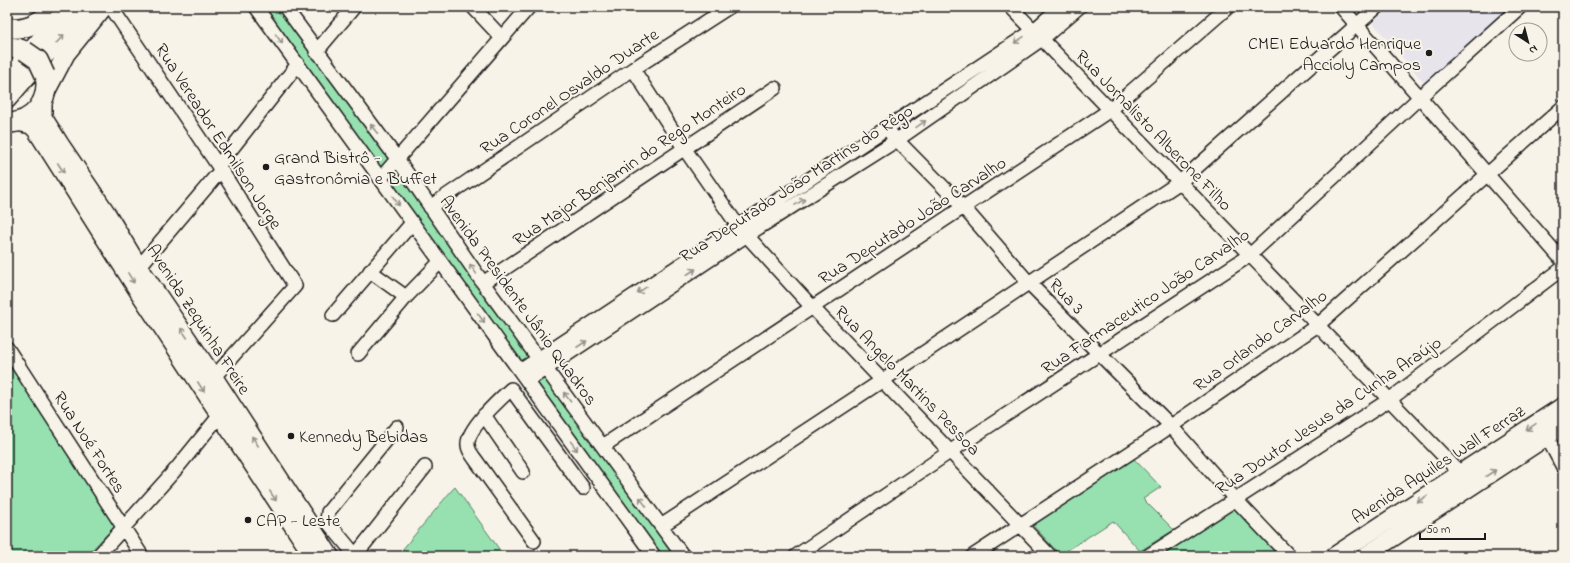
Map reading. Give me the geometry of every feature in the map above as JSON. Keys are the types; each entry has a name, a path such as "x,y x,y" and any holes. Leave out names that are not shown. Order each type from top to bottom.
{"highway":[{"path":"7,27 17,30 34,25 49,12"},
{"path":"10,125 28,118 37,111 45,89 38,60 12,47"}],"main road":[{"path":"7,78 68,7"},
{"path":"7,100 87,7"},
{"path":"45,89 66,54 104,7"},
{"path":"12,47 49,12"},
{"name":"Avenida Zequinha Freire","path":"45,89 43,117 99,214 140,294 312,556"},
{"name":"Avenida Zequinha Freire","path":"10,125 31,126 36,130 139,267 214,377 330,556"},
{"name":"Avenida Aquiles Wall Ferraz","path":"1365,556 1563,406"},
{"name":"Avenida Aquiles Wall Ferraz","path":"1334,556 1563,426"}],"street":[{"name":"Rua Vereador Edmilson Jorge","path":"111,7 220,168 295,286 214,377"},
{"path":"256,7 654,556"},
{"name":"Avenida Presidente Jânio Quadros","path":"284,7 316,52 398,160 483,284 683,556"},
{"path":"316,52 354,7"},
{"path":"380,179 529,7"},
{"name":"Rua Coronel Osvaldo Duarte","path":"430,207 633,69 710,12 729,7"},
{"name":"Rua Jornalisto Alberone Filho","path":"1011,7 1318,324 1465,481"},
{"name":"Rua Deputado João Martins do Rêgo","path":"742,230 897,140 1037,35 1060,7"},
{"name":"Rua Deputado João Martins do Rêgo","path":"534,541 469,450 468,441 469,437 484,415 523,376 742,230 886,129 1037,35 1078,7"},
{"name":"Rua Deputado João Carvalho","path":"603,446 1110,110 1228,7"},
{"path":"1341,7 1563,261"},
{"path":"661,526 1180,182 1377,7"},
{"name":"Rua Farmaceutico João Carvalho","path":"796,556 951,451 1250,255 1420,97 1520,7"},
{"path":"477,8 502,38"},
{"path":"139,267 220,168 298,64"},
{"name":"Rua Angelo Martins Pessoa","path":"633,69 684,148 742,230 812,307 1050,556"},
{"name":"Rua Major Benjamin do Rego Monteiro","path":"483,284 775,88"},
{"name":"Rua Orlando Carvalho","path":"973,556 1171,426 1318,324 1563,107"},
{"name":"Rua 3","path":"886,129 964,208 1029,282 1099,355 1171,426 1236,500 1289,556"},
{"path":"332,315 412,223"},
{"path":"358,354 406,297 440,262"},
{"name":"Rua Doutor Jesus da Cunha Araújo","path":"1148,556 1389,400 1563,268"},
{"path":"370,271 406,297"},
{"name":"Rua Noé Fortes","path":"7,348 142,556"},
{"path":"511,389 583,488"},
{"path":"98,556 125,528 177,468 220,415"},
{"path":"484,415 523,472"},
{"path":"397,427 328,512 326,521 355,556 425,467"},
{"path":"1546,437 1563,468"}],"shaded area":[{"name":"CMEI Eduardo Henrique Accioly Campos","path":"1390,7 1510,7 1425,84 1373,23"}],"green space":[{"path":"262,7 279,7 389,160 384,168 379,167"},
{"path":"393,172 400,174 413,195 531,356 521,363 388,179"},
{"path":"7,356 117,524 86,556 7,556"},
{"path":"543,375 677,556 660,556 535,380"},
{"path":"1132,457 1161,487 1143,499 1174,530 1140,551 1113,521 1060,555 1031,523"},
{"path":"455,487 504,556 397,556 452,490"},
{"path":"1236,503 1286,556 1155,556"}],"place":[{"name":"CMEI Eduardo Henrique Accioly Campos","path":"1429,53"},
{"name":"Grand Bistrô - Gastronômia e Buffet","path":"266,167"},
{"name":"Kennedy Bebidas","path":"291,436"},
{"name":"CAP - Leste","path":"248,520"}]}
